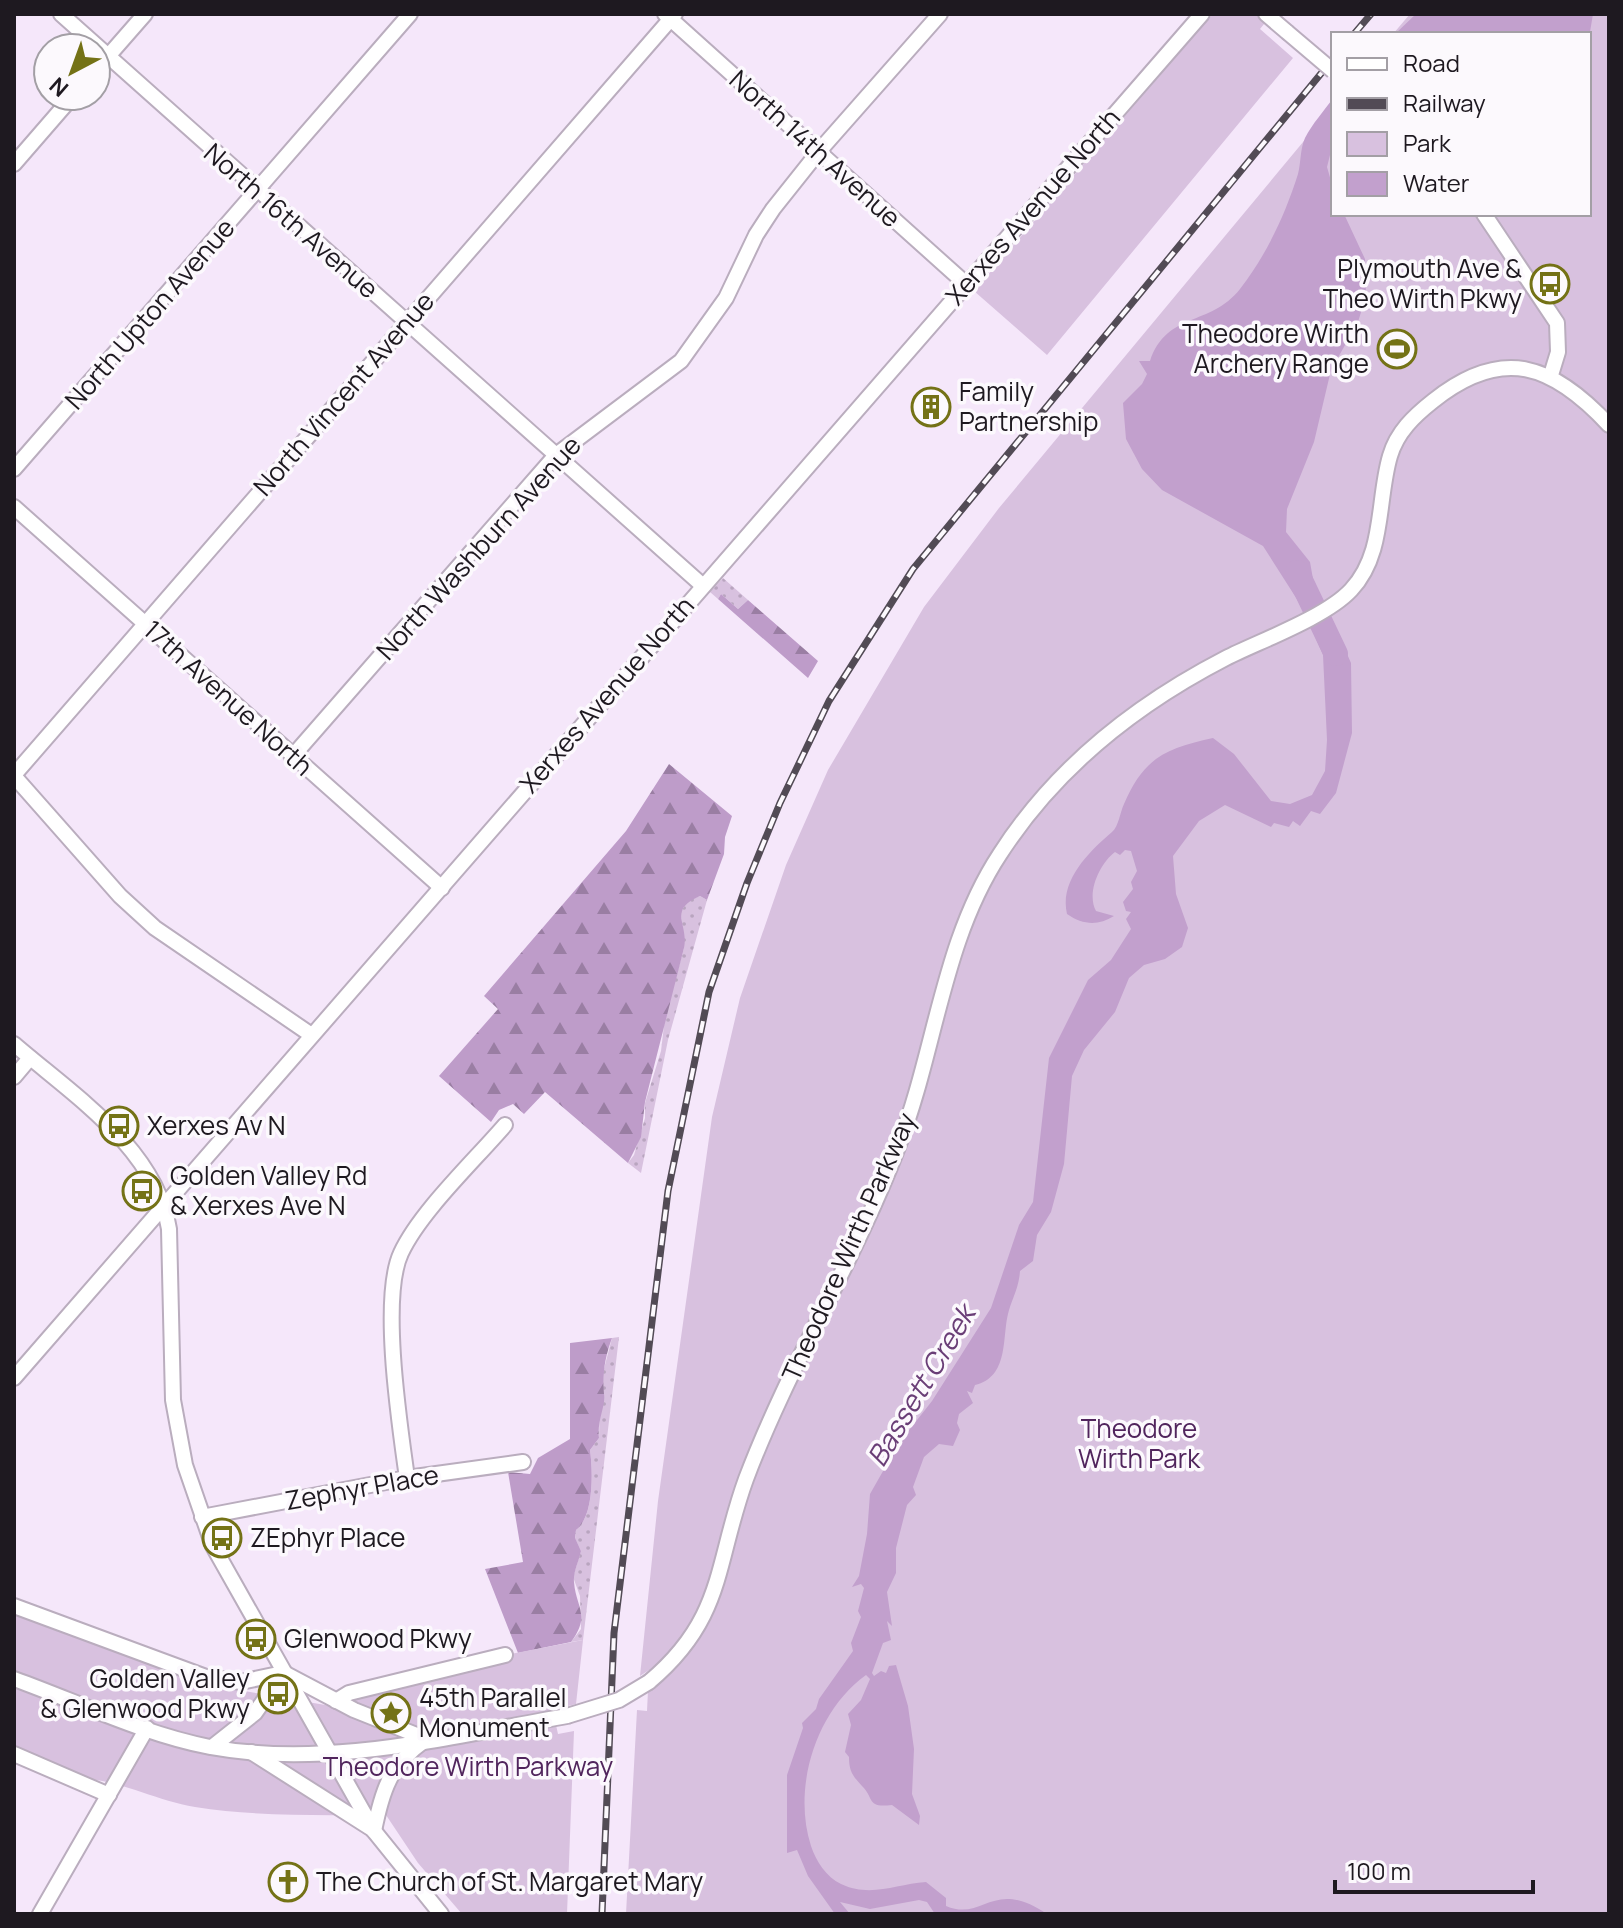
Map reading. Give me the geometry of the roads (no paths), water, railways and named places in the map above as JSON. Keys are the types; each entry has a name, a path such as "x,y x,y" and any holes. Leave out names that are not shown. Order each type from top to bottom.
{"street":[{"name":"North 16th Avenue","path":"61,14 82,32"},
{"path":"112,52 145,14"},
{"name":"North Upton Avenue","path":"14,469 410,14"},
{"name":"North Washburn Avenue","path":"292,757 556,455 681,361 726,298 756,235 820,150 940,14"},
{"name":"Xerxes Avenue North","path":"14,1378 310,1034 442,888 702,585 1202,14"},
{"path":"1266,14 1331,69"},
{"name":"North 14th Avenue","path":"670,16 966,284"},
{"name":"North Vincent Avenue","path":"14,775 670,16"},
{"name":"North 16th Avenue","path":"112,59 702,585"},
{"path":"14,164 59,112"},
{"path":"1485,216 1557,323 1558,352 1551,375"},
{"name":"Theodore Wirth Parkway","path":"14,1679 147,1728 212,1747 250,1752 332,1755 567,1716 619,1700 649,1682 685,1647 707,1612 747,1477 898,1148 953,955 994,862 1059,777 1119,723 1219,662 1328,607 1349,592 1370,560 1390,455 1415,415 1455,383 1475,374 1516,368 1551,375 1579,394 1609,425"},
{"name":"17th Avenue North","path":"14,507 442,888"},
{"path":"14,775 120,896 155,928 310,1034"},
{"path":"14,1044 135,1154 165,1202 169,1229 173,1400 185,1465 202,1517 226,1573 374,1831 441,1914"},
{"path":"14,1077 30,1058"},
{"path":"407,1478 392,1296 399,1257 415,1230 505,1125"},
{"name":"Zephyr Place","path":"202,1517 407,1478 523,1462"},
{"path":"14,1606 206,1677 241,1682 283,1673 336,1701 427,1739"},
{"path":"336,1701 349,1693 505,1655"},
{"path":"212,1747 255,1713 283,1673"},
{"path":"40,1914 147,1728"},
{"path":"374,1831 387,1779 408,1753 427,1739"},
{"path":"250,1752 374,1831"},
{"path":"14,1754 109,1795"}],"water":[{"path":"1416,14 1593,14 1590,32 1397,32"},
{"path":"1331,101 1331,151 1327,167 1331,181 1331,216 1345,216 1365,259 1366,296 1358,322 1331,370 1314,442 1287,509 1286,532 1310,562 1316,596 1300,604 1263,546 1162,490 1142,469 1126,439 1123,403 1142,384 1147,374 1139,361 1150,361 1167,334 1228,301 1250,276 1287,204 1298,174 1305,138"},
{"path":"1333,622 1351,663 1352,733 1336,793 1320,814 1311,811 1300,826 1293,821 1289,827 1274,823 1271,827 1225,805 1199,821 1173,856 1176,894 1188,928 1182,947 1165,959 1144,965 1129,978 1115,1012 1084,1050 1072,1076 1064,1164 1051,1212 1037,1235 1033,1261 1020,1271 999,1365 986,1381 975,1385 972,1393 967,1391 973,1403 959,1414 957,1423 960,1430 953,1446 939,1444 924,1457 913,1487 916,1495 907,1505 896,1548 896,1573 887,1592 892,1626 887,1621 891,1640 883,1643 872,1673 874,1676 881,1671 886,1673 889,1666 896,1665 908,1706 914,1749 912,1794 920,1816 919,1825 892,1805 872,1802 851,1770 845,1752 851,1725 848,1714 861,1700 870,1679 866,1675 849,1690 822,1729 807,1775 806,1823 811,1846 822,1868 841,1884 873,1890 926,1882 946,1898 946,1906 970,1909 1001,1899 1013,1899 1047,1914 935,1914 927,1902 919,1900 870,1909 840,1902 850,1914 835,1914 808,1876 797,1850 787,1853 787,1775 802,1723 816,1709 819,1699 853,1651 851,1643 861,1617 858,1611 864,1588 861,1584 852,1587 859,1576 870,1494 899,1443 932,1401 991,1308 1019,1225 1033,1202 1049,1058 1088,980 1111,960 1131,929 1126,919 1131,912 1126,911 1123,902 1133,889 1131,882 1137,871 1131,851 1125,850 1120,855 1115,852 1104,863 1096,879 1093,904 1096,911 1114,916 1108,919 1090,923 1067,914 1066,901 1072,878 1086,857 1118,823 1124,804 1140,775 1159,757 1182,746 1213,738 1234,754 1271,801 1290,804 1312,795 1325,771 1327,740 1323,655 1313,632"}],"waterway":[{"name":"Bassett Creek","path":"1297,572 1336,654"}],"railway":[{"path":"1356,32 1371,14"},
{"path":"602,1914 614,1633 668,1191 709,992 747,883 780,803 829,701 913,569 1331,61"}],"place":[{"name":"Plymouth Ave & Theo Wirth Pkwy","path":"1550,284"},
{"name":"Theodore Wirth Archery Range","path":"1397,349"},
{"name":"Family Partnership","path":"931,407"},
{"name":"Xerxes Av N","path":"119,1126"},
{"name":"Golden Valley Rd & Xerxes Ave N","path":"142,1191"},
{"name":"ZEphyr Place","path":"222,1538"},
{"name":"Glenwood Pkwy","path":"256,1639"},
{"name":"Golden Valley & Glenwood Pkwy","path":"278,1694"},
{"name":"45th Parallel Monument","path":"391,1713"},
{"name":"The Church of St. Margaret Mary","path":"288,1882"}],"park label":[{"name":"Theodore Wirth Park","path":"1139,1444"}]}
